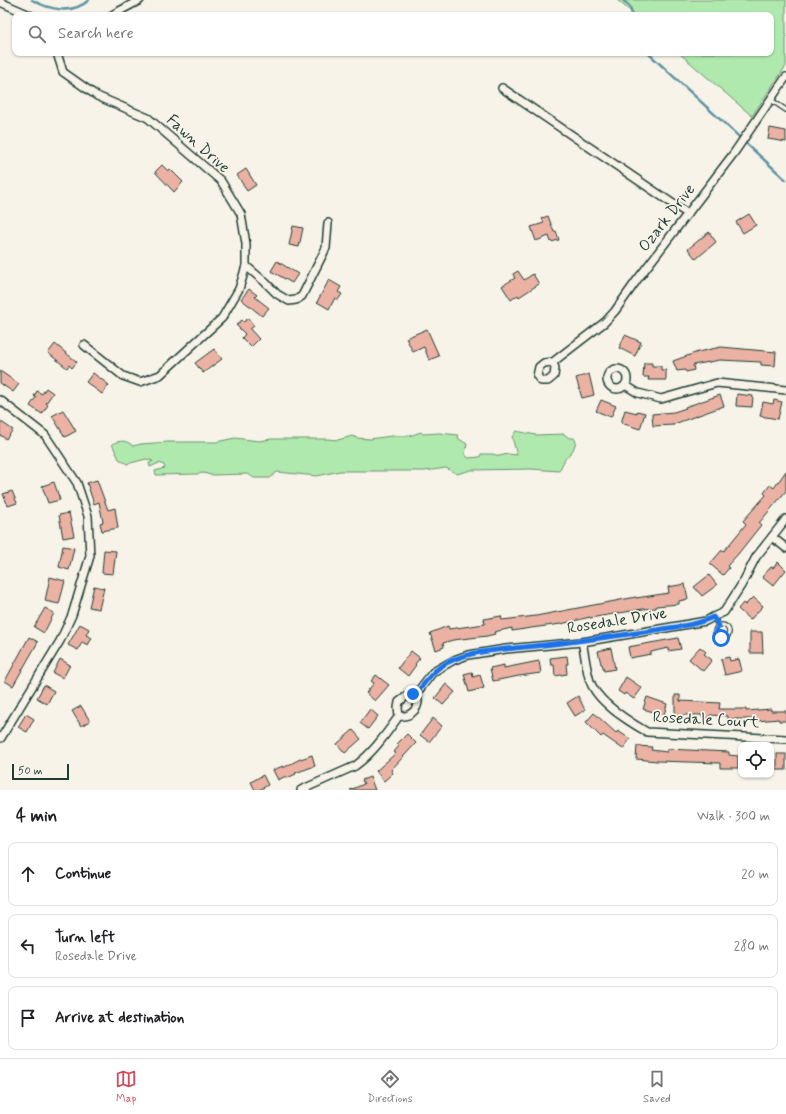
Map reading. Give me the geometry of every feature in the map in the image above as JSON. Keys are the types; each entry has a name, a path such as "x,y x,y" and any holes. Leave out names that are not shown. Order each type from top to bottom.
{"street":[{"path":"118,12 140,0"},
{"path":"0,2 23,12"},
{"name":"Fawn Drive","path":"58,56 63,72 97,96 148,118 221,181 241,214 246,244 246,266 238,289 222,318 160,375 140,382 123,376 84,345"},
{"name":"Ozark Drive","path":"553,362 605,322 615,311 734,153 786,76"},
{"path":"502,88 688,214"},
{"path":"246,266 277,294 289,301 296,300 302,296 326,248 328,223"},
{"path":"625,385 638,393 661,399 717,383 786,390"},
{"path":"0,400 45,435 77,483 88,516 90,556 72,614 60,641 1,738"},
{"name":"Rosedale Drive","path":"301,790 355,766 362,761 376,746 399,716 399,702 408,695 416,694 433,672 441,666 461,657 506,649 582,642 666,628 706,621 724,612 742,584 756,557 786,519"},
{"path":"772,537 786,548"},
{"name":"Rosedale Court","path":"582,642 590,682 602,700 631,723 647,732 786,739"},
{"name":"Rosedale Drive","path":"399,716 411,714 416,708 418,702 416,694"}],"lane":[{"path":"770,99 786,110"},
{"path":"713,617 719,626"}],"green space":[{"path":"617,0 786,0 786,66 752,116 682,56 774,56 774,12 631,12"},
{"path":"516,431 536,435 564,434 569,438 574,438 576,442 573,450 565,459 559,471 531,469 471,470 457,474 446,468 425,471 340,471 317,476 277,472 270,478 254,478 248,474 210,475 204,473 156,475 155,471 165,468 164,465 159,463 150,467 149,463 153,461 146,459 127,464 119,459 112,444 121,441 133,446 168,442 216,442 235,438 259,441 271,439 338,440 352,436 370,439 391,436 409,436 421,432 423,434 439,433 458,435 459,439 467,444 465,454 468,458 480,457 481,454 493,454 499,456 508,454 517,455 512,437"}],"building":[{"path":"770,128 786,131 786,142 768,139"},
{"path":"162,165 168,171 170,169 183,182 174,192 155,172"},
{"path":"246,169 256,185 247,191 237,175"},
{"path":"749,214 756,225 743,233 736,222"},
{"path":"548,216 554,232 556,231 559,240 551,242 549,236 536,241 531,227 544,223 542,218"},
{"path":"293,226 303,228 299,247 289,245"},
{"path":"709,232 716,242 696,259 688,249"},
{"path":"277,261 298,274 292,283 271,271"},
{"path":"518,271 524,280 533,274 539,284 519,297 518,295 511,300 502,286 515,278 513,274"},
{"path":"329,280 341,287 338,292 342,294 338,300 335,298 329,309 317,302"},
{"path":"249,289 257,295 255,297 269,308 262,316 241,299"},
{"path":"248,318 254,326 250,329 259,339 251,347 242,338 245,334 236,325 242,320 244,322"},
{"path":"427,329 439,356 429,360 424,347 413,352 406,338"},
{"path":"625,335 641,342 635,356 619,348"},
{"path":"55,344 77,362 72,368 69,365 67,368 48,353"},
{"path":"721,347 776,352 775,366 761,365 761,362 720,360 693,365 694,370 686,372 685,370 677,371 673,361 698,352"},
{"path":"214,349 222,359 203,373 195,363"},
{"path":"644,363 652,363 652,366 661,366 661,370 666,370 666,380 648,380 649,377 643,377"},
{"path":"0,371 19,384 13,392 0,383"},
{"path":"93,373 109,385 102,394 86,382"},
{"path":"589,374 594,395 582,398 576,378"},
{"path":"46,388 53,393 46,403 48,405 42,414 30,406 36,397 34,396 37,391 42,394"},
{"path":"737,394 753,396 752,407 736,406"},
{"path":"720,395 724,406 674,425 653,426 652,414 674,412"},
{"path":"601,400 616,406 611,417 596,411"},
{"path":"774,400 782,402 778,419 760,416 763,402 773,404"},
{"path":"63,410 76,431 65,437 52,416"},
{"path":"625,410 645,413 640,429 621,423"},
{"path":"0,421 13,430 6,439 0,435"},
{"path":"786,471 786,491 759,523 761,525 727,566 729,568 723,575 710,564 722,550 724,551 746,524 743,521 766,495 764,493 770,485 774,488"},
{"path":"97,480 108,510 115,508 118,528 102,531 100,523 103,522 99,502 94,504 87,483"},
{"path":"54,482 60,500 48,503 42,486"},
{"path":"12,491 17,503 8,506 3,494"},
{"path":"69,513 74,536 63,538 59,515"},
{"path":"63,546 74,548 69,570 59,567"},
{"path":"104,550 116,551 113,574 102,573"},
{"path":"778,562 786,570 773,586 762,577"},
{"path":"709,575 717,585 702,596 694,587"},
{"path":"50,577 65,581 59,604 45,601"},
{"path":"685,584 688,599 679,601 679,604 656,606 656,608 590,617 561,624 512,631 512,628 494,632 495,634 487,636 453,640 443,643 444,647 436,650 430,633 448,626 449,629 485,624 484,619 501,616 502,620 536,616 636,597 669,593 668,587"},
{"path":"94,586 104,588 99,609 89,607"},
{"path":"753,597 763,606 750,620 738,609 743,603 745,605"},
{"path":"45,608 54,613 44,633 34,627"},
{"path":"80,624 89,629 86,635 92,638 88,645 82,642 78,650 68,645"},
{"path":"750,632 762,632 763,653 750,653"},
{"path":"29,637 38,642 13,686 5,681"},
{"path":"678,638 681,649 668,651 668,648 651,652 651,654 630,658 628,647"},
{"path":"700,647 706,652 704,654 712,660 703,671 689,659"},
{"path":"611,648 615,669 604,671 598,651"},
{"path":"411,651 420,658 408,676 398,668"},
{"path":"567,656 567,674 555,676 554,665 551,665 550,658"},
{"path":"729,657 730,661 739,659 742,671 725,675 721,659"},
{"path":"60,659 70,665 63,678 53,673"},
{"path":"539,661 541,673 493,681 490,668 504,665 504,668"},
{"path":"472,672 473,677 480,675 484,688 469,692 464,674"},
{"path":"376,675 389,685 375,701 366,693 374,683 371,681"},
{"path":"626,677 642,688 634,699 625,693 624,695 618,691"},
{"path":"446,684 455,692 443,705 435,698"},
{"path":"44,685 54,691 47,704 37,698"},
{"path":"675,695 680,695 680,701 720,703 719,709 746,709 746,711 771,709 771,711 786,711 786,721 779,721 779,719 756,721 755,719 728,719 728,716 710,715 710,718 702,717 702,715 675,716"},
{"path":"578,696 585,710 575,716 567,703"},
{"path":"647,697 667,704 664,715 643,709"},
{"path":"81,706 90,721 81,726 72,711"},
{"path":"370,709 378,716 368,729 360,723"},
{"path":"594,713 616,733 618,731 630,739 623,749 603,735 601,737 586,722"},
{"path":"26,714 34,719 27,732 18,727"},
{"path":"433,718 442,726 429,742 420,735"},
{"path":"353,730 361,739 345,753 337,744"},
{"path":"407,734 416,743 391,770 393,773 384,781 376,771 396,753 394,752 399,746 397,744"},
{"path":"637,746 652,747 651,750 667,752 667,749 729,752 729,755 738,756 738,768 720,768 720,763 636,759"},
{"path":"777,754 786,754 786,770 777,770"},
{"path":"312,755 315,766 295,773 296,774 287,778 286,776 278,780 273,770 283,766 283,768"},
{"path":"263,775 268,785 259,790 255,790 251,782"},
{"path":"370,777 375,790 350,790 364,784 362,780"}],"waterway":[{"path":"32,0 46,6 61,9 75,8 89,0"},
{"path":"623,0 630,7 631,12"},
{"path":"651,56 786,180"}],"route":[{"path":"413,694 416,694 433,672 441,666 468,655 506,649 582,642 706,621 713,617 719,626 716,630 716,634 719,638 721,638"}]}
